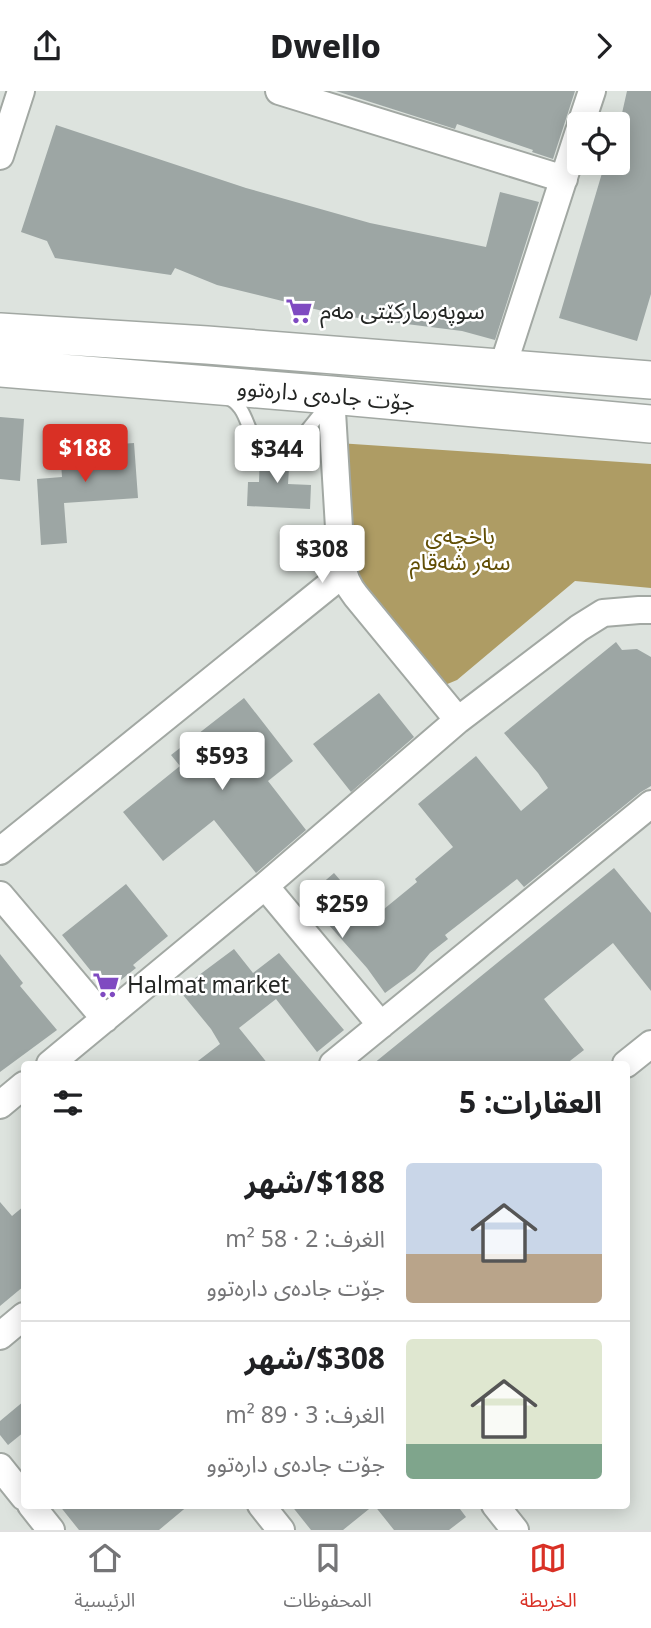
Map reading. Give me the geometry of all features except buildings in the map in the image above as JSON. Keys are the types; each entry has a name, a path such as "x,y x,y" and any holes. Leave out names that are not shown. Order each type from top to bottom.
{"main road":[{"name":"جۆت جادەی دارەتوو","path":"0,333 207,345 649,378"},
{"name":"جۆت جادەی دارەتوو","path":"0,368 197,384 331,401 651,424"}],"street":[{"path":"0,156 21,91"},
{"path":"279,91 564,179"},
{"path":"586,112 592,91"},
{"path":"502,369 567,169"},
{"path":"331,401 343,574 348,586 458,720"},
{"path":"0,851 343,574"},
{"path":"54,1061 265,886 458,720 579,628 603,613 651,611"},
{"path":"337,1061 651,804"},
{"path":"265,886 381,1025"},
{"path":"0,895 105,1019"},
{"path":"630,1061 650,1047"},
{"path":"0,1105 21,1088"},
{"path":"0,1336 21,1318"},
{"path":"0,1467 21,1493"},
{"path":"34,1509 51,1530"},
{"path":"264,1509 281,1530"},
{"path":"498,1509 515,1530"}],"lane":[{"path":"197,384 232,399 240,408 259,443 299,440 331,401"}],"green space":[{"name":"باخچەی سەر شەقام","path":"338,443 651,464 651,588 575,581 457,680 445,685 360,586"}],"place":[{"name":"سوپەرمارکێتی مەم","path":"299,311"},
{"name":"Halmat market","path":"106,985"}]}
